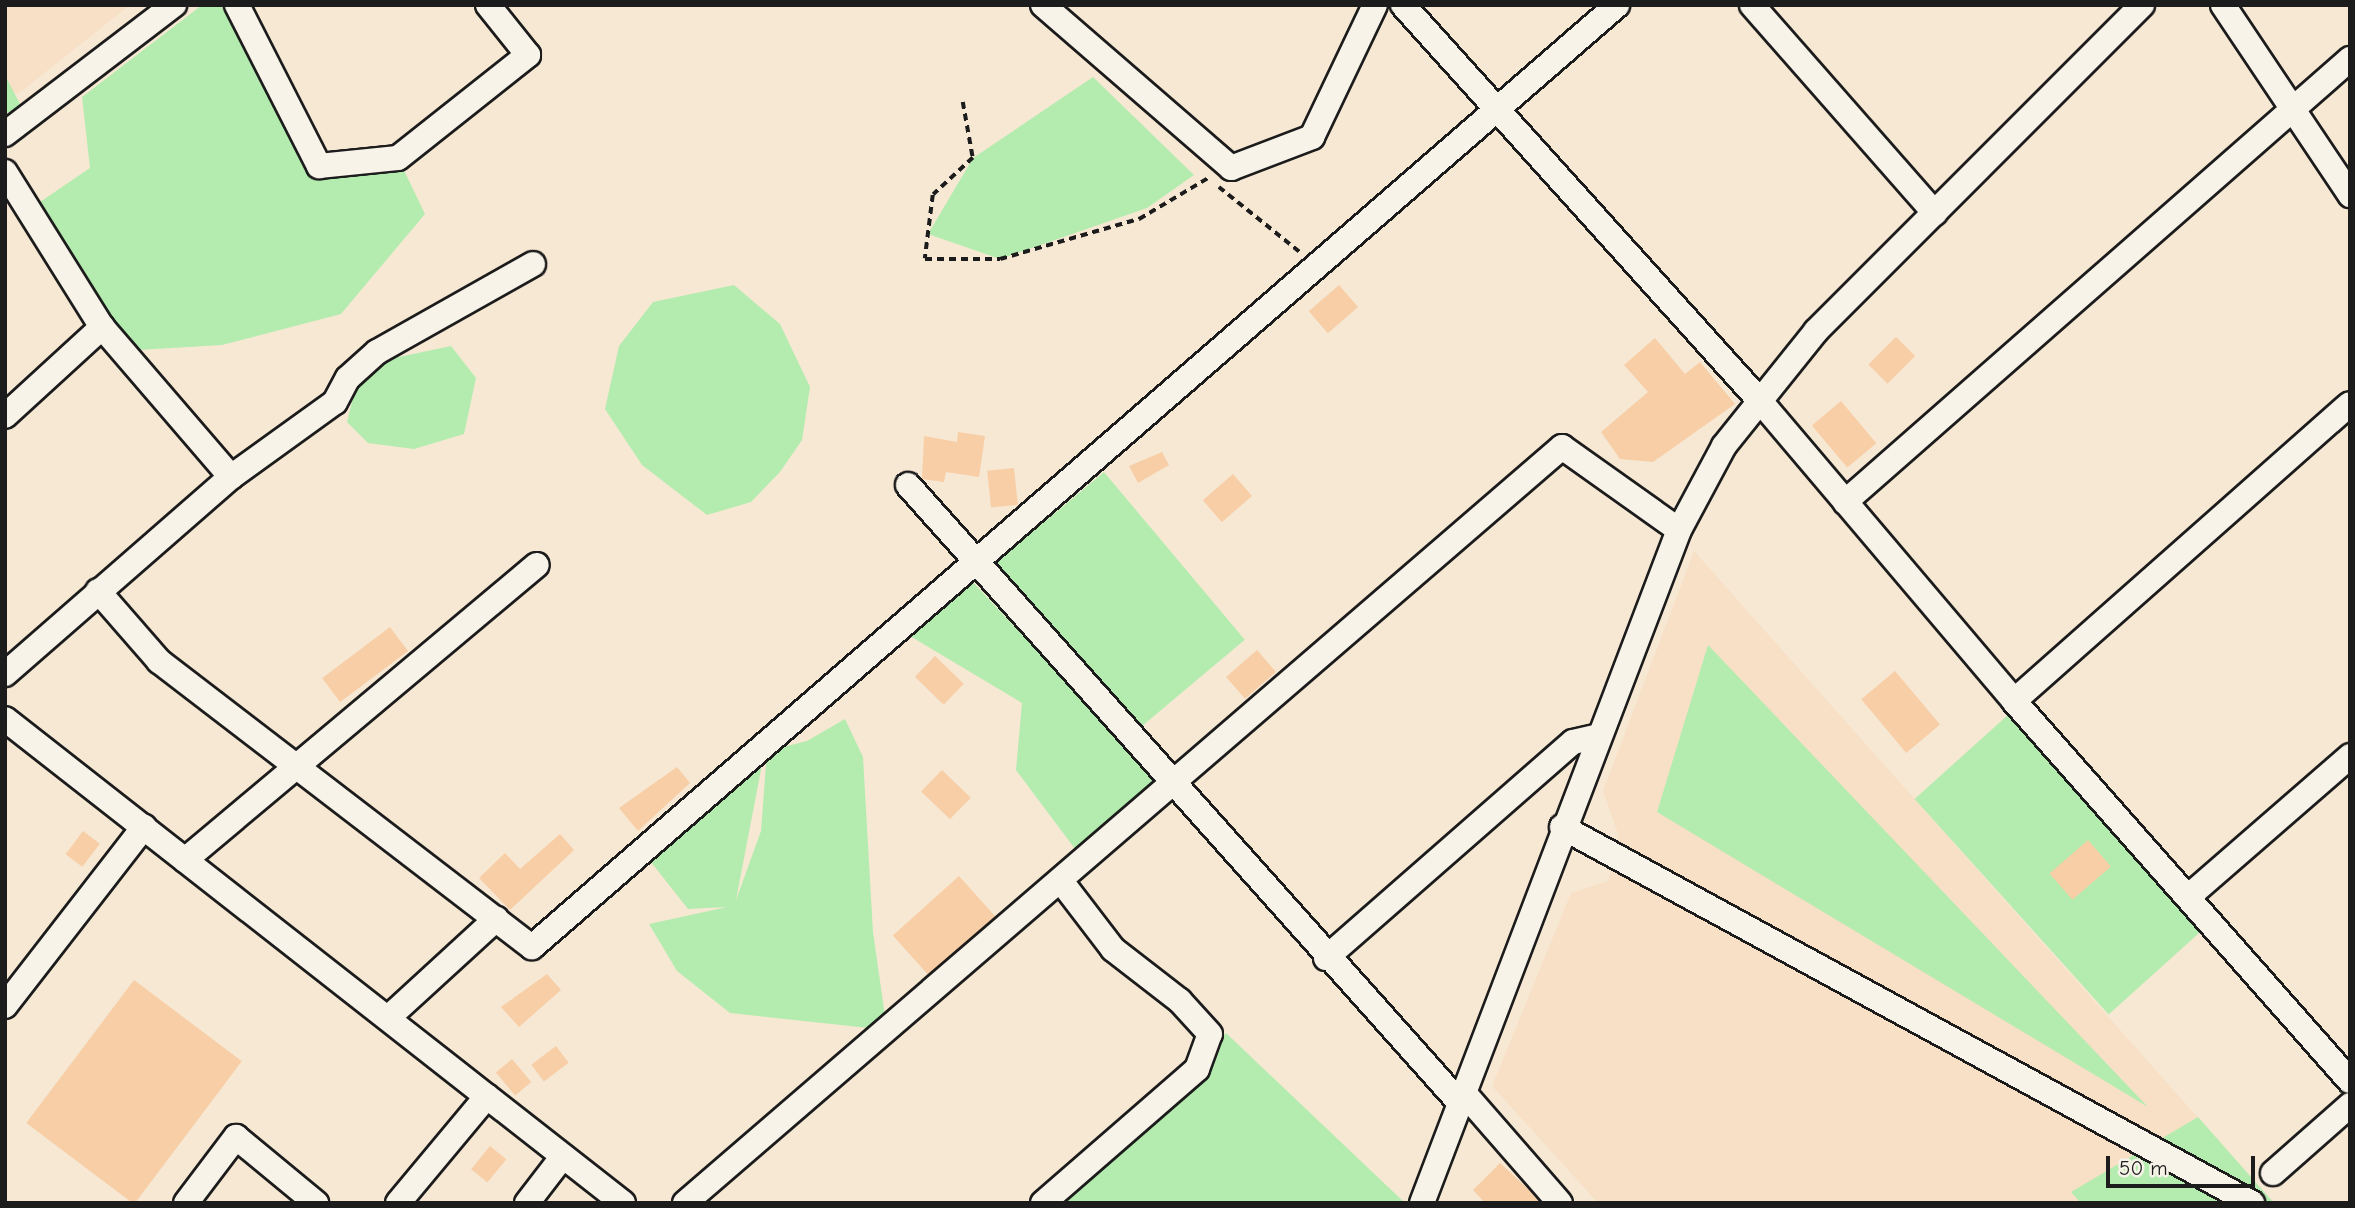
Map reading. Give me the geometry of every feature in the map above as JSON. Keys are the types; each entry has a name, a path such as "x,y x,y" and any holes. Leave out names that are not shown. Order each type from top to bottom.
{"street":[{"path":"5,134 174,5"},
{"path":"237,5 319,166 398,158 528,55 488,5"},
{"path":"1043,5 1231,168 1312,137 1375,5"},
{"path":"1403,5 1494,110 1760,401 2014,701 2350,1081"},
{"path":"98,591 159,661 533,947 1617,5"},
{"path":"1752,5 1935,213"},
{"path":"1422,1203 1562,827 1679,530 1724,446 1816,331 2142,5"},
{"path":"2223,5 2350,195"},
{"path":"1845,502 2350,59"},
{"path":"5,172 102,327 231,477"},
{"path":"5,674 231,477 335,402 348,377 377,352 533,264"},
{"path":"5,416 102,327"},
{"path":"2014,701 2350,404"},
{"path":"685,1203 1172,786 1562,447 1679,530"},
{"path":"908,485 973,563 1326,958 1560,1203"},
{"path":"185,860 537,565"},
{"path":"5,719 623,1203"},
{"path":"1326,958 1573,742 1598,736"},
{"path":"2188,897 2350,756"},
{"path":"5,1006 144,827"},
{"path":"1562,827 2252,1203"},
{"path":"1043,1203 1197,1069 1210,1034 1180,1001 1113,949 1060,881"},
{"path":"388,1018 496,919"},
{"path":"398,1203 487,1096"},
{"path":"2273,1173 2350,1105"},
{"path":"186,1203 236,1137 316,1203"},
{"path":"527,1203 563,1156"}],"path":[{"path":"962,102 972,158 933,195 925,259 1013,256 1139,219 1207,177 1316,265"}],"shaded area":[{"path":"5,5 130,5 18,94 5,90"},
{"path":"1694,551 2274,1203 1598,1203 1492,1086 1571,893 1608,881 1619,837 1603,791"}],"green space":[{"path":"202,5 220,5 290,109 319,166 398,158 425,214 341,314 222,345 122,351 37,204 90,168 82,97"},
{"path":"5,75 21,106 5,114"},
{"path":"1093,77 1194,175 1147,208 1000,259 928,234 973,158"},
{"path":"734,285 780,324 810,387 802,440 780,472 751,502 707,515 642,465 605,409 619,346 653,302"},
{"path":"451,346 476,378 464,434 414,449 368,443 347,422 361,365"},
{"path":"1104,472 1245,640 1131,735 991,567"},
{"path":"972,581 1161,784 1084,861 1016,770 1022,703 905,633"},
{"path":"1708,645 2148,1107 1657,812"},
{"path":"2009,714 2203,930 2109,1014 1915,799"},
{"path":"845,719 863,757 873,932 887,1030 730,1013 677,971 649,924 727,907 688,909 647,857 764,754 736,900 761,831 767,751 807,741"},
{"path":"1226,1033 1405,1203 1035,1203 1064,1185"},
{"path":"2198,1117 2274,1203 2081,1203 2071,1192"}],"building":[{"path":"1339,285 1358,307 1328,333 1309,311"},
{"path":"1896,337 1915,356 1888,384 1868,365"},
{"path":"1655,338 1685,374 1700,362 1735,404 1653,462 1620,459 1601,432 1648,392 1624,365"},
{"path":"1841,401 1876,443 1847,468 1812,425"},
{"path":"958,432 985,436 979,477 946,472 944,482 922,479 924,436 957,442"},
{"path":"1162,452 1169,465 1138,483 1129,466"},
{"path":"1014,468 1018,505 991,508 987,471"},
{"path":"1233,474 1252,496 1222,522 1203,500"},
{"path":"390,627 408,651 340,702 322,678"},
{"path":"1257,650 1276,672 1245,699 1226,677"},
{"path":"935,656 964,684 944,705 915,677"},
{"path":"1895,671 1940,725 1906,753 1861,699"},
{"path":"677,767 690,783 638,831 619,808"},
{"path":"942,770 971,798 950,819 921,792"},
{"path":"83,831 100,844 82,867 66,854"},
{"path":"560,834 574,850 510,910 479,878 505,853 520,869"},
{"path":"2088,840 2111,866 2072,900 2050,873"},
{"path":"959,876 995,916 929,976 893,936"},
{"path":"547,974 561,990 519,1027 501,1007"},
{"path":"134,980 242,1061 135,1203 26,1123"},
{"path":"556,1046 569,1063 544,1081 531,1065"},
{"path":"512,1059 531,1082 515,1095 496,1072"},
{"path":"490,1146 506,1159 487,1183 471,1169"},
{"path":"1500,1163 1540,1203 1485,1203 1473,1190"}]}
